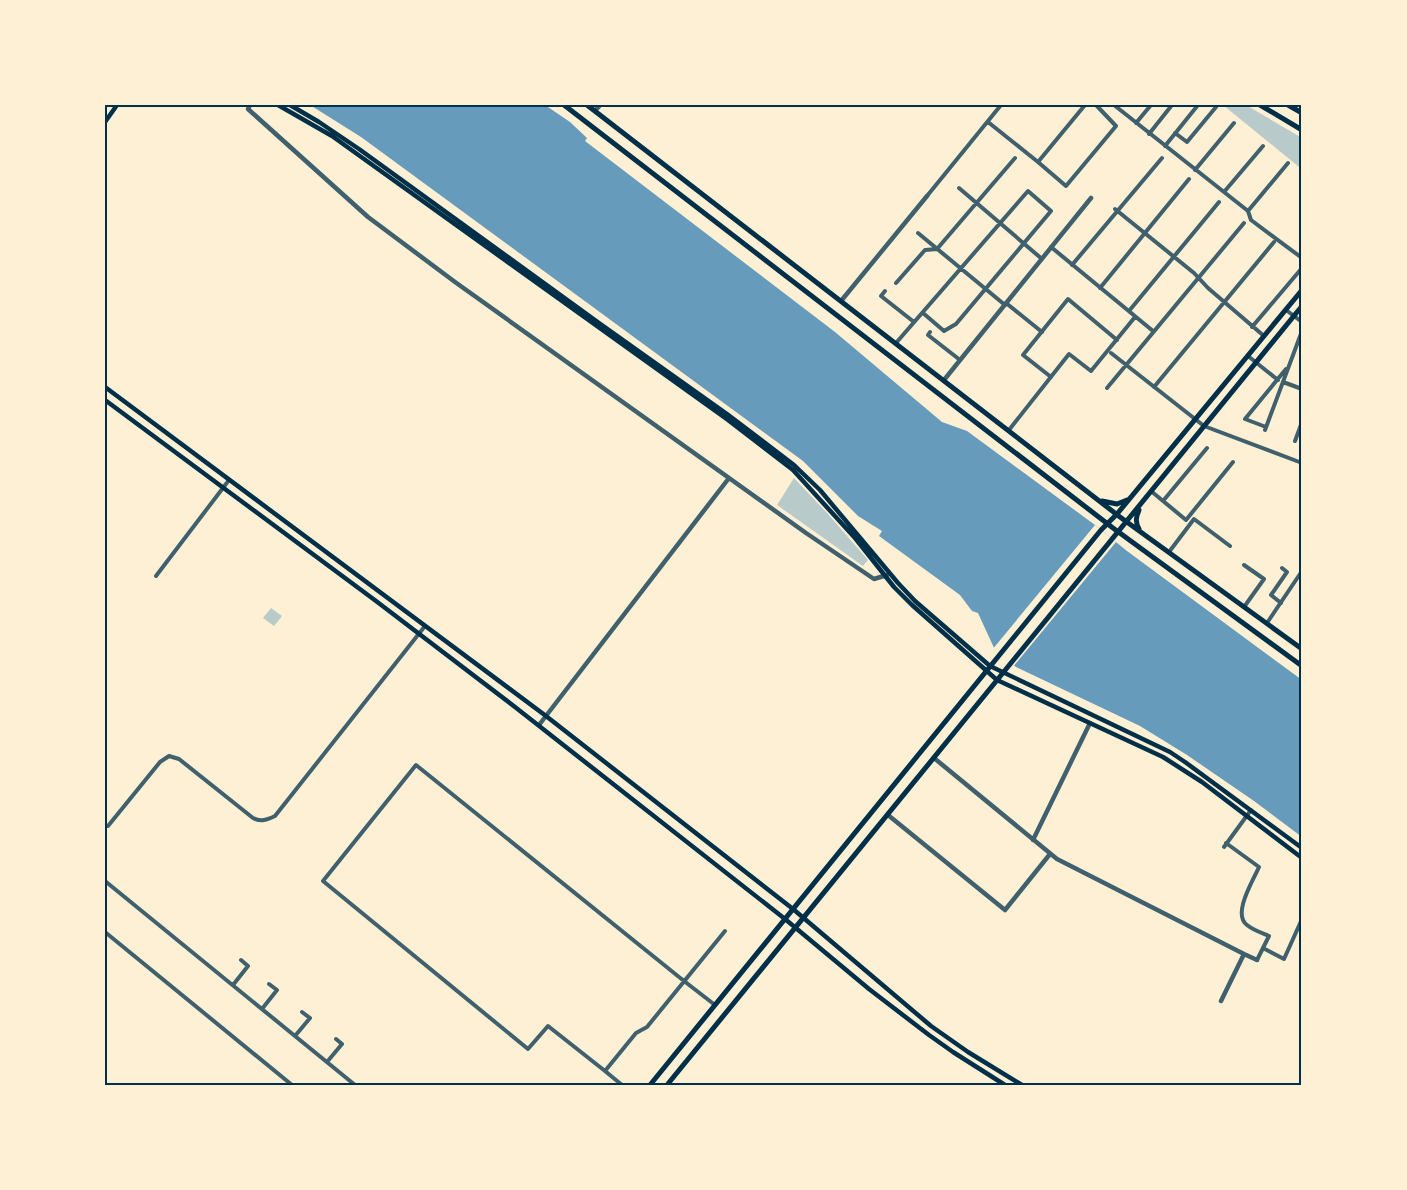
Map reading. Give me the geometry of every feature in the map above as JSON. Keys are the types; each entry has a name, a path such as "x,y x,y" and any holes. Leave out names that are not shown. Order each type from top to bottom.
{"main road":[{"path":"105,122 117,105"},
{"path":"278,105 332,136 793,470 888,575 988,668 997,680 1170,762 1202,782 1302,858"},
{"path":"290,105 359,149 727,414 794,465 820,490 888,575"},
{"path":"564,105 1100,518 1302,666"},
{"path":"587,105 1119,516 1302,649"},
{"path":"1260,105 1302,130"},
{"path":"1288,105 1301,111"},
{"path":"650,1085 1101,530 1111,526 1131,497 1302,290"},
{"path":"667,1085 1302,306"},
{"path":"105,387 546,716 793,909 931,1026 1022,1085"},
{"path":"105,400 539,725 785,919 869,989 953,1052 1005,1085"},
{"path":"1100,501 1117,504 1131,497"},
{"path":"1139,531 1136,517 1141,503"},
{"path":"1100,518 1101,530"},
{"path":"1112,539 1126,537"},
{"path":"988,668 1170,752 1302,848"}],"street":[{"path":"250,105 248,109 368,217 455,282 806,533 874,579 888,575"},
{"path":"595,111 600,105"},
{"path":"841,301 1000,105"},
{"path":"1038,162 1085,105"},
{"path":"988,122 1066,186 1116,126 1096,105"},
{"path":"1114,105 1248,212 1251,220 1302,258"},
{"path":"1136,123 1151,105"},
{"path":"1149,134 1172,105"},
{"path":"1165,146 1198,105"},
{"path":"1175,133 1187,142 1216,107"},
{"path":"1195,170 1234,123"},
{"path":"1224,192 1263,146"},
{"path":"896,283 925,250 937,249 1015,158"},
{"path":"1072,265 1162,158"},
{"path":"1248,212 1288,163"},
{"path":"1100,288 1189,179"},
{"path":"959,188 1042,259"},
{"path":"896,343 1028,191 1051,211 956,324 944,331 923,313"},
{"path":"944,380 1091,198"},
{"path":"1128,311 1219,202"},
{"path":"1116,210 1174,257 1264,336"},
{"path":"1107,388 1244,223"},
{"path":"918,233 985,289 1042,332"},
{"path":"1154,387 1274,242"},
{"path":"1051,248 1153,331"},
{"path":"1252,327 1302,268"},
{"path":"885,291 881,296 915,322"},
{"path":"1051,377 1023,355 1068,299 1117,339"},
{"path":"1286,310 1302,322"},
{"path":"1009,430 1069,354 1090,371 1136,317"},
{"path":"930,332 928,335 960,360"},
{"path":"1289,367 1245,419 1265,428 1289,367 1302,332"},
{"path":"1111,353 1204,426 1302,463"},
{"path":"1248,356 1278,380"},
{"path":"1283,382 1302,389"},
{"path":"1295,441 1302,422"},
{"path":"1163,501 1207,448"},
{"path":"1151,491 1186,520 1233,462"},
{"path":"539,725 729,478"},
{"path":"156,576 229,480"},
{"path":"1169,552 1194,519 1230,546"},
{"path":"1244,565 1264,579 1244,607"},
{"path":"1281,603 1270,595 1287,572 1282,568"},
{"path":"1267,623 1302,571"},
{"path":"105,826 108,826 160,762 169,756 179,759 253,818 263,821 275,816 425,626"},
{"path":"1033,840 1090,723"},
{"path":"934,758 1057,859 1257,960 1269,936 1245,924 1241,910 1259,867 1225,845 1251,810"},
{"path":"622,1085 548,1026 528,1049 323,881 416,765 715,1005"},
{"path":"888,815 1005,910 1050,854"},
{"path":"105,881 355,1085"},
{"path":"1263,948 1284,959 1302,919"},
{"path":"604,1071 636,1033 647,1027 725,931"},
{"path":"105,932 292,1085"},
{"path":"1221,1001 1244,954"},
{"path":"233,986 248,966 241,960"},
{"path":"262,1009 277,990 269,984"},
{"path":"295,1036 310,1018 302,1012"},
{"path":"327,1062 342,1044 336,1039"}],"shaded area":[{"path":"1223,105 1246,105 1302,138 1302,167 1299,167"},
{"path":"794,478 868,560 863,566 777,505"},
{"path":"271,608 282,616 274,626 263,618"}],"water":[{"path":"310,105 545,105 570,122 587,138 585,141 835,332 942,422 967,431 1302,680 1302,837 1187,755 1140,726 1016,667 995,650 978,613 972,611 960,595 879,536 882,531 858,516 803,461 361,137"}],"pier":[{"path":"1095,525 1116,542 1012,668 992,650"}]}
